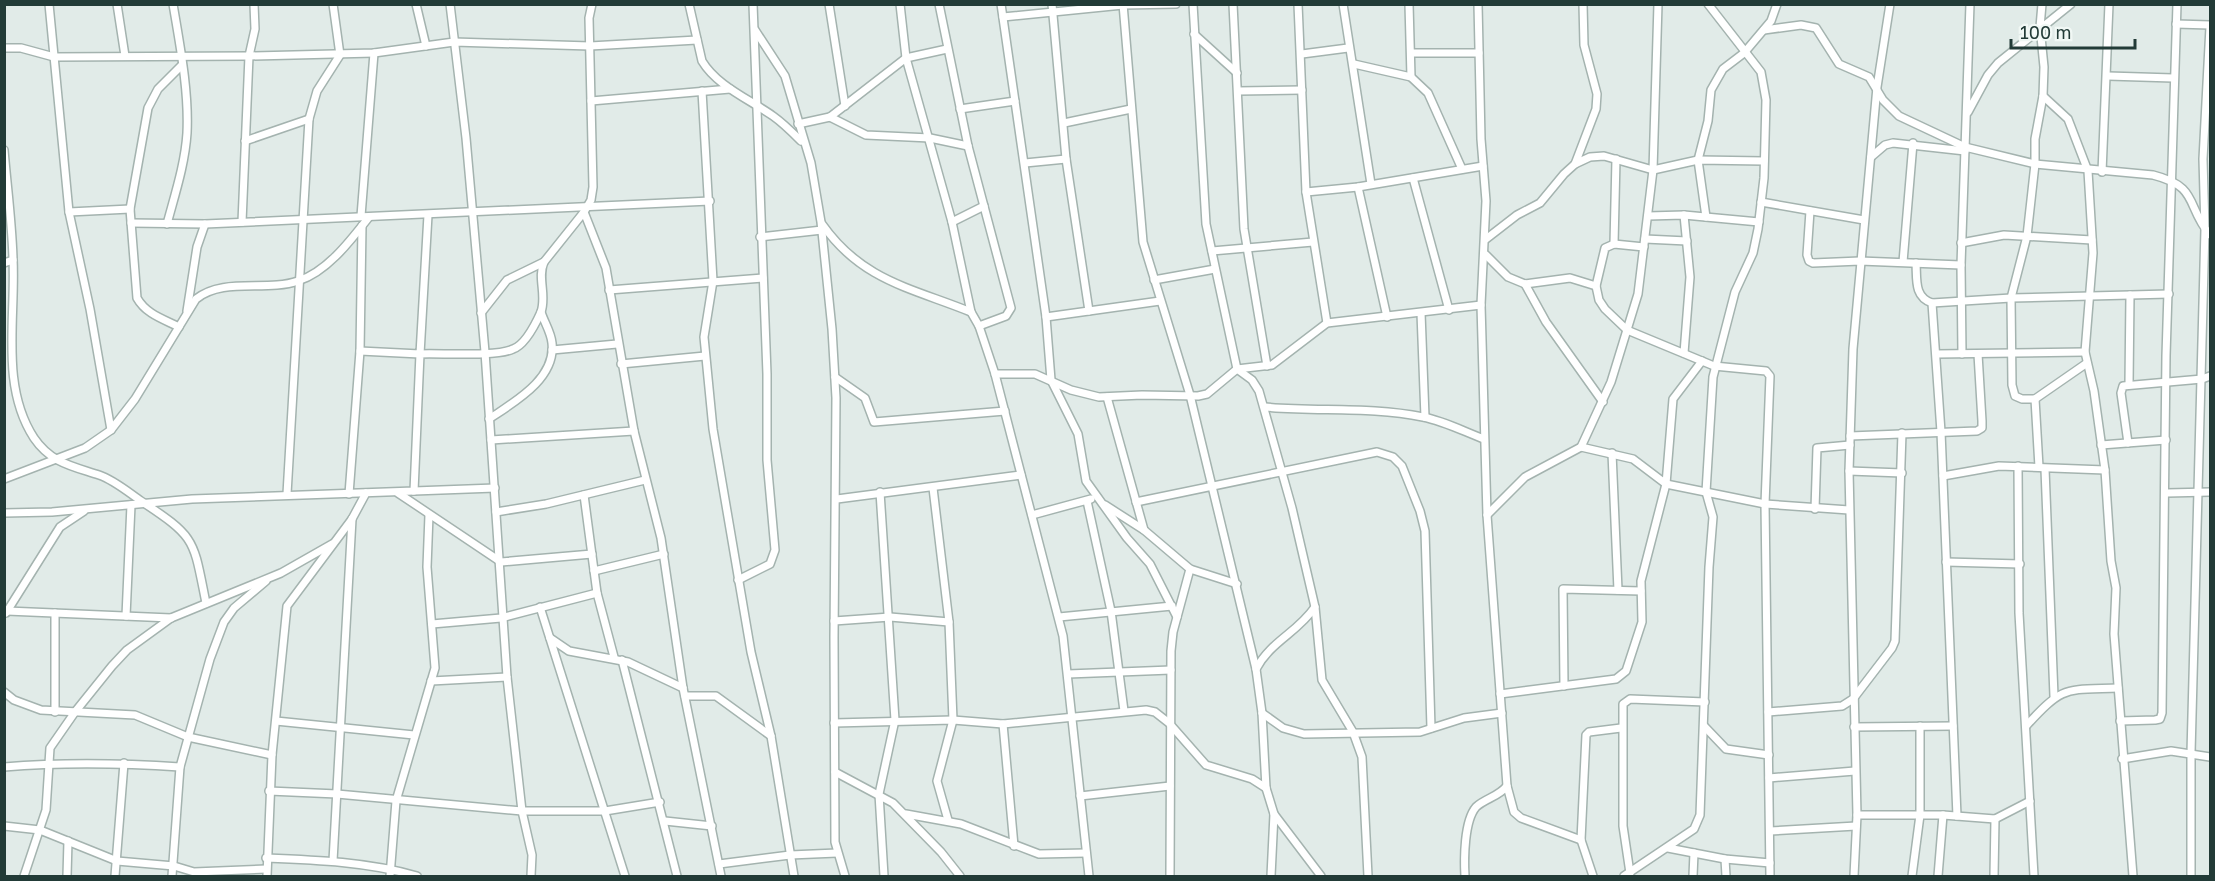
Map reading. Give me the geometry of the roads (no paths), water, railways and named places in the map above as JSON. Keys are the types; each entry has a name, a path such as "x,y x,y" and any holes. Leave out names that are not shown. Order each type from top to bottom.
{"street":[{"path":"49,4 69,212 90,309 111,430"},
{"path":"117,4 125,56"},
{"path":"167,224 183,165 187,131 181,55 173,4"},
{"path":"242,222 249,56 255,28 254,4"},
{"path":"287,494 309,119 317,92 340,55 333,4"},
{"path":"416,4 426,46"},
{"path":"450,4 473,213 485,352 501,562 501,618 522,811 532,855 531,876"},
{"path":"360,351 420,354 485,352 514,349 522,343 541,312 543,294 540,271 544,262 585,210 593,187 589,18 592,4"},
{"path":"689,4 706,68 730,89 784,124 803,143"},
{"path":"738,580 770,564 775,550 767,460 758,106 753,4"},
{"path":"829,4 845,106"},
{"path":"900,4 906,58 952,222 972,312 996,374 1059,617 1068,674 1089,876"},
{"path":"939,4 968,146 1011,308 1006,316 979,326"},
{"path":"1001,4 1046,317 1051,380 1078,434 1083,471 1099,500 1150,564 1177,617"},
{"path":"1003,17 1052,8 1176,4"},
{"path":"1193,4 1206,224 1215,269 1238,369 1252,380 1264,407 1282,470 1315,607 1322,680 1353,732 1363,767 1368,876"},
{"path":"1233,4 1239,166 1246,248 1267,366"},
{"path":"1298,4 1302,54 1306,192 1327,323"},
{"path":"1343,4 1348,48 1354,64 1371,184"},
{"path":"1409,4 1411,77"},
{"path":"1478,4 1486,239 1481,305 1484,439 1487,515 1507,786 1514,812 1521,818 1581,840"},
{"path":"1486,239 1517,215 1540,203 1575,164 1596,109 1597,94 1584,45 1583,4"},
{"path":"1487,515 1524,477 1581,447 1603,402 1628,330 1636,305 1653,170 1658,4"},
{"path":"1705,702 1625,700 1621,728 1623,836 1627,875 1668,848 1698,824 1705,702 1708,567 1713,517 1706,492 1714,366 1735,292 1753,253 1761,202 1766,100 1763,78 1708,4"},
{"path":"1706,217 1698,160 1708,121 1711,90 1723,69 1744,53 1764,30 1777,4"},
{"path":"1854,876 1857,815 1852,699 1849,471 1853,349 1877,87 1890,4"},
{"path":"1962,354 1961,243 1970,4"},
{"path":"2042,4 2040,27 2044,67 2043,96 2035,139 2036,164 2027,236 2011,298 2011,352 2015,396 2022,399 2036,399 2086,363"},
{"path":"1966,114 1988,75 1998,63 2071,4"},
{"path":"2102,172 2108,76 2109,4"},
{"path":"2120,721 2155,720 2160,719 2162,713 2170,179 2177,4"},
{"path":"1123,5 1140,227 1160,301 1190,395 1256,669 1262,713 1266,788 1274,814 1271,876"},
{"path":"1052,8 1066,159 1089,311"},
{"path":"2176,24 2211,26 2208,232 2191,753 2191,876"},
{"path":"1764,30 1801,25 1816,28 1839,64 1869,77 1883,100 1899,116 1965,149"},
{"path":"755,30 785,76 803,143 811,163 821,226 835,377 837,499 834,723 837,853 845,876"},
{"path":"1194,34 1237,74"},
{"path":"4,48 21,48 54,57 340,55 374,53 454,42 590,46 697,40"},
{"path":"1302,54 1348,48"},
{"path":"798,124 830,117 906,58 947,49"},
{"path":"1411,52 1479,52"},
{"path":"349,494 360,351 362,226 365,217 374,53"},
{"path":"1354,64 1411,77 1428,93 1461,169"},
{"path":"179,327 152,314 142,306 137,298 130,209 148,108 158,89 182,65"},
{"path":"2108,76 2173,78"},
{"path":"591,101 730,89"},
{"path":"1238,91 1302,90"},
{"path":"702,91 710,201 712,281 704,320 705,356 712,429 751,652 771,736 794,876"},
{"path":"2043,96 2068,119 2088,171 2092,240 2085,352 2094,391 2105,470 2111,561 2116,588 2114,634 2122,759 2133,876"},
{"path":"960,109 1015,101"},
{"path":"1064,123 1131,109"},
{"path":"830,117 866,135 930,138 968,146"},
{"path":"245,141 309,119"},
{"path":"1871,157 1885,145 1913,143 1965,149 2036,164 2088,171 2153,175 2170,179 2186,190 2208,232"},
{"path":"1903,262 1913,143"},
{"path":"4,150 14,260 12,363 15,390 24,421 34,439 53,459 72,468 107,478 169,519 190,540 196,555 206,603"},
{"path":"1575,164 1604,156 1653,170 1698,160 1764,161"},
{"path":"1025,163 1066,159"},
{"path":"1614,244 1616,159"},
{"path":"1306,192 1358,187 1483,165"},
{"path":"1413,177 1449,310"},
{"path":"1358,187 1387,317"},
{"path":"131,223 205,224 585,210 710,201"},
{"path":"1761,202 1864,220"},
{"path":"952,222 984,206"},
{"path":"69,212 130,209"},
{"path":"585,210 604,262 634,432 664,554 684,692 721,876"},
{"path":"1810,211 1809,261 1814,263 1860,261 1961,265"},
{"path":"1648,216 1684,214 1759,222"},
{"path":"1684,214 1683,227 1687,241 1690,277 1684,353"},
{"path":"414,491 428,215"},
{"path":"187,314 197,247 205,224"},
{"path":"4,479 85,448 111,430 135,399 196,299 213,289 262,288 300,281 332,258 362,226"},
{"path":"760,237 821,226"},
{"path":"821,226 841,247 883,280 972,312"},
{"path":"1961,243 2004,235 2092,240"},
{"path":"1687,241 1614,244 1605,248 1596,285 1599,300 1605,309 1628,330 1714,366 1766,371 1770,376 1765,504 1770,876"},
{"path":"1212,251 1313,242"},
{"path":"1486,255 1508,277 1525,284 1570,279 1596,285"},
{"path":"4,263 14,260"},
{"path":"481,313 507,280 544,262"},
{"path":"1916,263 1918,292 1925,301 1932,303 2090,295 2169,294"},
{"path":"1154,280 1215,269"},
{"path":"609,290 763,278"},
{"path":"1525,284 1546,322 1603,402"},
{"path":"2129,384 2130,295"},
{"path":"1046,317 1160,301"},
{"path":"1932,303 1944,476 1958,816"},
{"path":"996,374 1035,374 1071,390 1107,397 1207,394 1238,369 1267,366 1327,323 1481,305"},
{"path":"489,419 534,385 542,376 552,350 552,340 541,312"},
{"path":"1421,313 1425,417"},
{"path":"552,350 617,344"},
{"path":"1937,354 2085,352"},
{"path":"1850,436 1977,431 1982,428 1978,354"},
{"path":"621,364 705,356"},
{"path":"1500,694 1616,679 1626,671 1642,622 1641,591 1666,484 1673,399 1702,361"},
{"path":"2128,443 2121,393 2123,386 2167,383 2211,376"},
{"path":"835,377 865,398 874,422 1005,411"},
{"path":"1107,397 1144,530"},
{"path":"2036,399 2042,468 2054,696"},
{"path":"1264,407 1308,411 1379,410 1425,417 1484,439"},
{"path":"491,440 634,432"},
{"path":"1768,712 1834,708 1852,699 1892,648 1902,473 1902,433"},
{"path":"2101,445 2166,440"},
{"path":"1815,510 1817,448 1850,445"},
{"path":"1581,447 1633,459 1666,484 1765,504 1815,510 1850,510"},
{"path":"1136,502 1213,488 1282,470 1377,453 1393,457 1402,466 1420,511 1425,531 1431,728"},
{"path":"1612,453 1618,590"},
{"path":"1944,476 1999,466 2105,470"},
{"path":"2018,466 2019,564 2034,876"},
{"path":"1849,471 1902,473"},
{"path":"837,499 1021,475"},
{"path":"496,512 584,495 645,480"},
{"path":"4,513 88,510 287,494 398,493 495,488"},
{"path":"933,488 949,622 953,720 937,781 948,820"},
{"path":"880,492 895,720 879,794 884,876"},
{"path":"2167,493 2211,492"},
{"path":"4,826 40,830 117,861 174,866 194,872 266,873 269,791 287,606 352,519 366,493"},
{"path":"398,493 501,562 592,554"},
{"path":"584,495 597,593 660,802 677,876"},
{"path":"1032,515 1099,500 1144,530 1190,569 1237,584"},
{"path":"1087,501 1112,611 1124,711"},
{"path":"126,616 131,505"},
{"path":"6,613 60,527 72,517 88,510"},
{"path":"390,872 396,801 431,681 435,656 427,567 429,515"},
{"path":"333,861 352,519"},
{"path":"24,876 46,810 47,764 50,748 75,712 127,650 171,618 270,577 332,544"},
{"path":"594,571 664,554"},
{"path":"1946,562 2019,564"},
{"path":"1170,876 1170,723 1173,632 1190,569"},
{"path":"172,876 180,767 224,622 234,608 270,577"},
{"path":"1564,686 1563,589 1641,591"},
{"path":"432,624 501,618 597,593"},
{"path":"1059,617 1172,606"},
{"path":"1256,669 1270,647 1299,628 1315,607"},
{"path":"540,608 625,876"},
{"path":"6,613 171,618"},
{"path":"55,613 55,711"},
{"path":"834,621 890,617 949,622"},
{"path":"548,636 558,645 579,654 618,658 684,692 716,696 771,736"},
{"path":"1068,674 1171,670"},
{"path":"431,681 507,677"},
{"path":"2026,726 2054,696 2072,689 2118,688"},
{"path":"4,692 25,705 55,711 135,715 188,737 272,755"},
{"path":"834,723 953,720 1003,724 1124,711 1155,712 1170,723 1206,765 1252,779 1266,788"},
{"path":"1262,713 1293,733 1407,733 1464,718 1502,713"},
{"path":"276,721 414,735"},
{"path":"1003,724 1014,846"},
{"path":"1704,726 1725,749 1769,754"},
{"path":"1912,876 1920,815 1920,726"},
{"path":"1854,727 1953,726"},
{"path":"1593,876 1581,840 1586,735 1589,732 1621,728"},
{"path":"2122,759 2171,751 2211,757"},
{"path":"4,767 124,763 180,767"},
{"path":"115,876 124,763"},
{"path":"1769,778 1855,771"},
{"path":"835,772 879,794 906,814 960,876"},
{"path":"1080,796 1170,786"},
{"path":"1465,876 1466,837 1473,813 1484,802 1498,796 1507,786"},
{"path":"269,791 337,794 522,811 605,811 660,802"},
{"path":"1857,815 1943,814 1995,819 2030,801"},
{"path":"906,814 948,820 1039,854 1086,853"},
{"path":"1274,814 1321,876"},
{"path":"1938,876 1943,814"},
{"path":"1994,876 1995,819"},
{"path":"665,820 712,826"},
{"path":"1770,831 1856,826"},
{"path":"67,876 68,841"},
{"path":"1668,848 1725,859 1770,863"},
{"path":"719,864 790,855 837,853"},
{"path":"1693,876 1694,853"},
{"path":"266,858 333,861 417,876"},
{"path":"1725,859 1726,876"}]}
